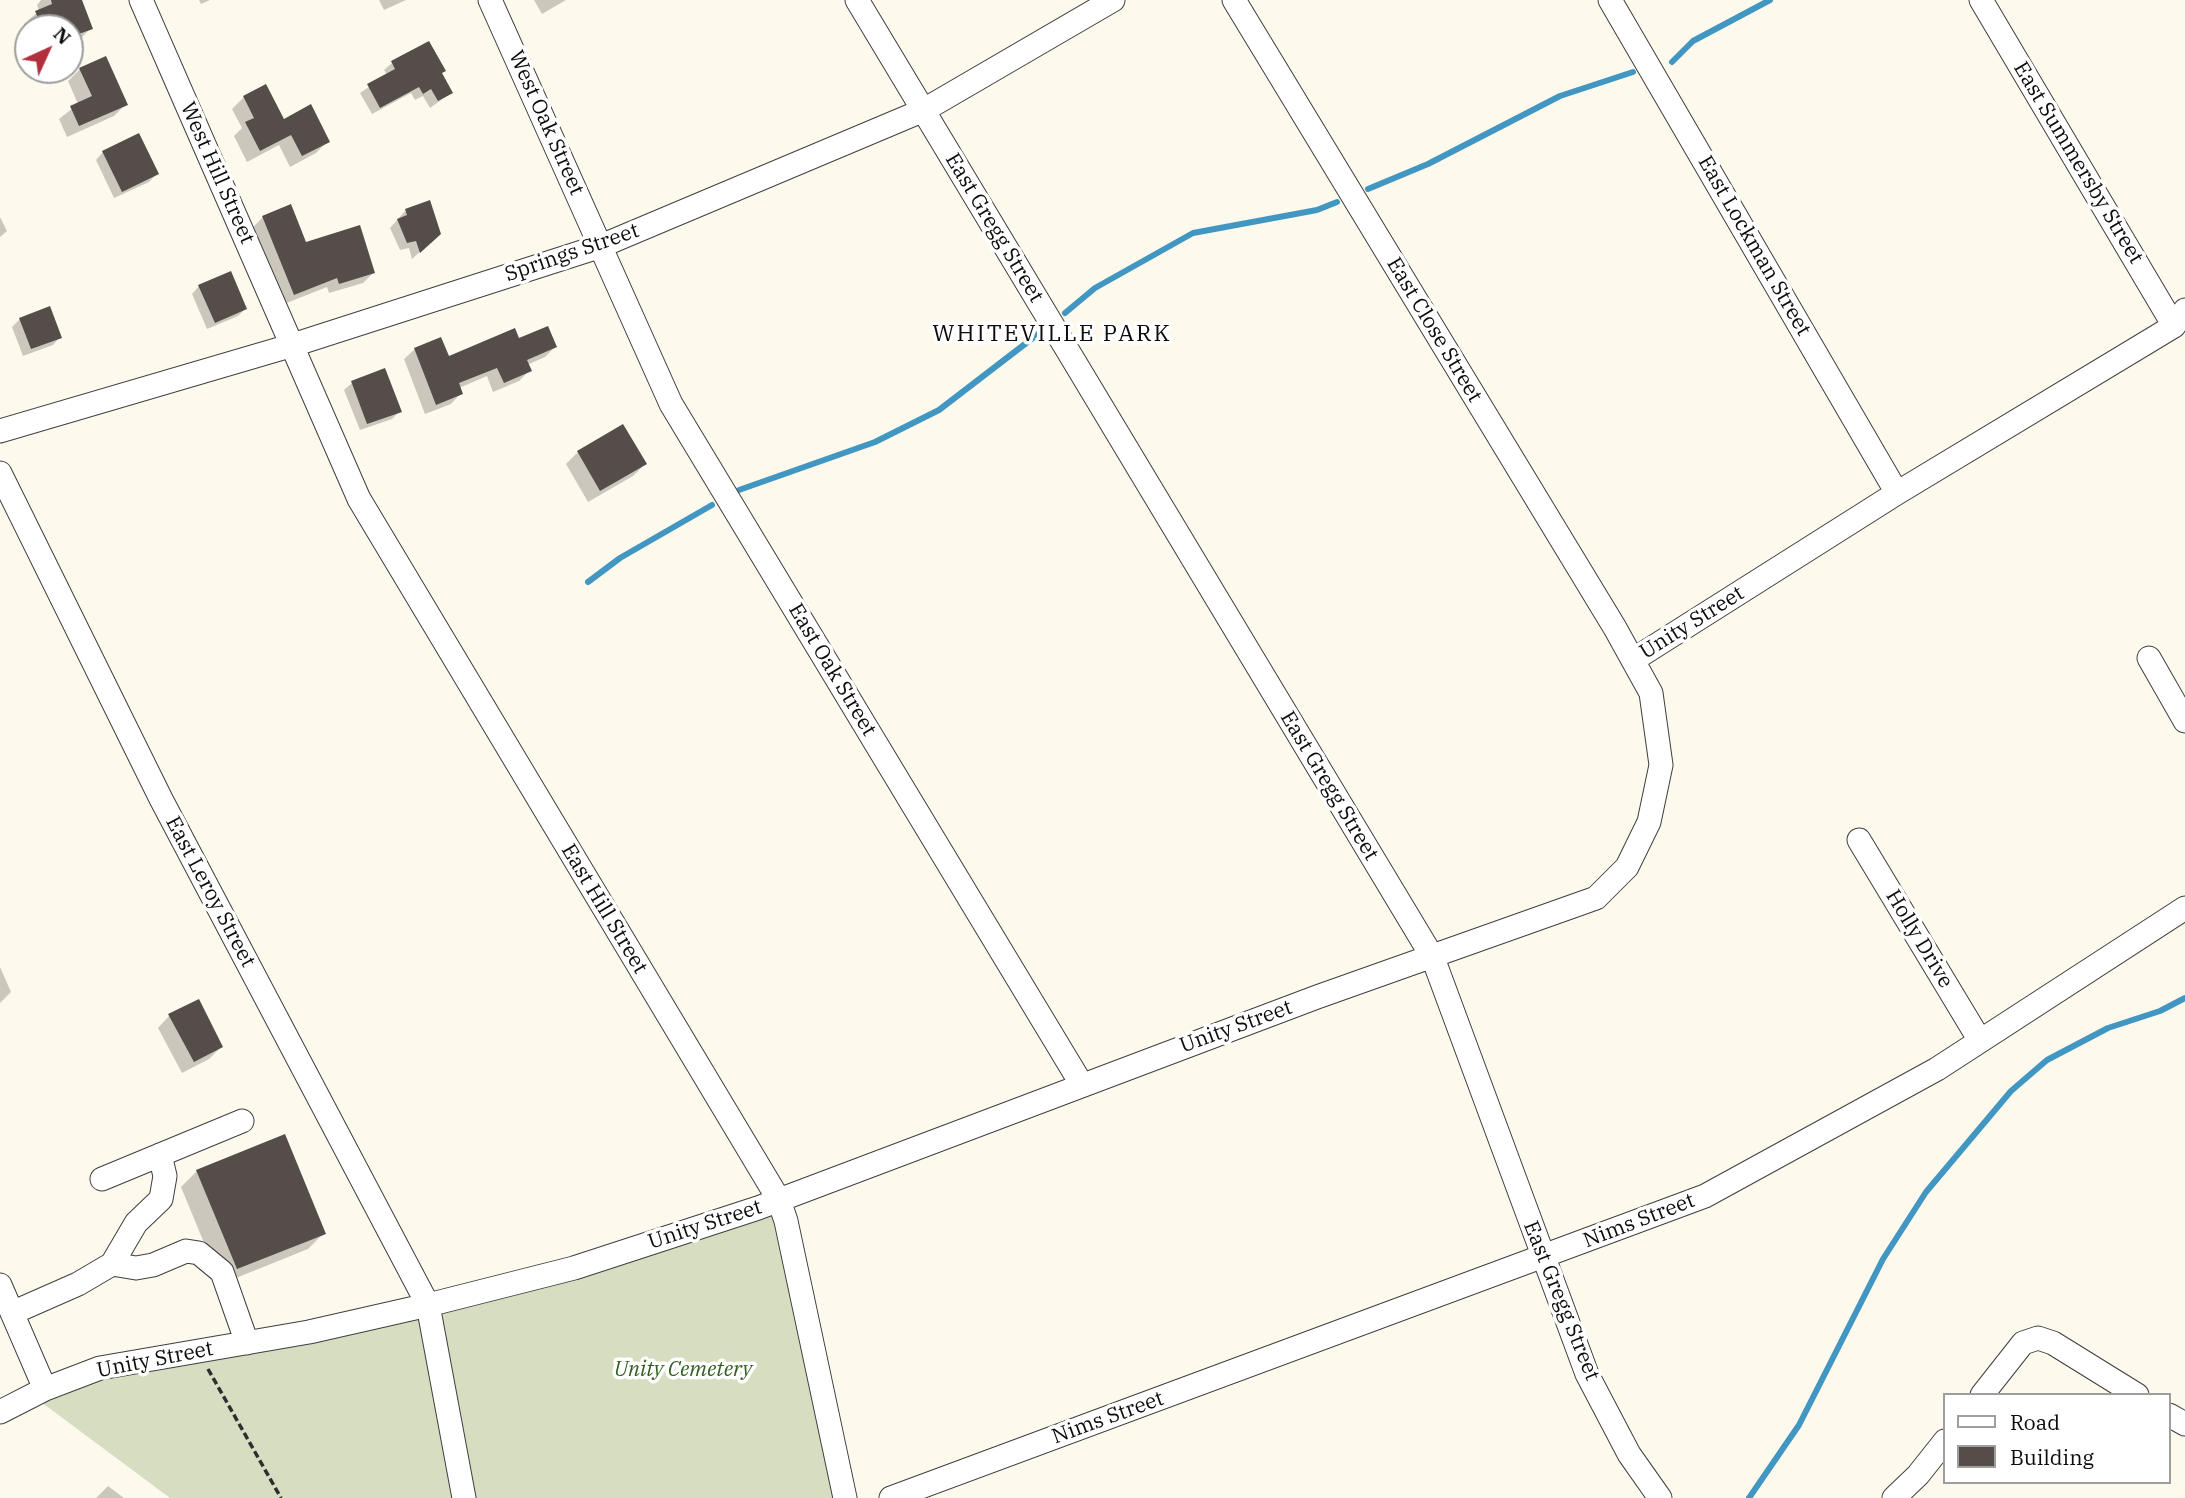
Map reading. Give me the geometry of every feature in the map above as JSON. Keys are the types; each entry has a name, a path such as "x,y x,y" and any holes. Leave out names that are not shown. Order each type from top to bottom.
{"street":[{"name":"West Hill Street","path":"141,0 293,345"},
{"name":"West Oak Street","path":"491,0 601,246"},
{"name":"East Gregg Street","path":"857,0 1433,958 1587,1374 1629,1454 1660,1498"},
{"name":"Springs Street","path":"0,431 293,345 601,246 924,110 1113,0"},
{"name":"East Close Street","path":"1234,0 1633,660"},
{"name":"East Lockman Street","path":"1610,0 1897,494"},
{"name":"East Summersby Street","path":"1981,0 2179,318"},
{"name":"East Oak Street","path":"601,246 671,404 1082,1085"},
{"name":"Unity Street","path":"0,1412 46,1388 100,1368 247,1343 428,1306 574,1268 779,1200 1082,1085 1596,898 1627,867 1650,822 1661,765 1651,693 1633,660 2179,318"},
{"name":"East Hill Street","path":"293,345 359,499 779,1200 786,1221 845,1498"},
{"name":"East Leroy Street","path":"0,474 160,799 428,1306 464,1498"},
{"path":"2149,658 2185,721"},
{"name":"Holly Drive","path":"1859,840 1979,1039"},
{"name":"Nims Street","path":"891,1498 1705,1196 1872,1107 1937,1069 1979,1039 2185,908"},
{"path":"102,1179 242,1121"},
{"path":"12,1313 78,1284 112,1264 136,1223 161,1199 165,1176 160,1155"},
{"path":"112,1264 136,1268 153,1265 186,1251 199,1253 222,1272 247,1343"},
{"path":"0,1284 46,1388"},
{"path":"1984,1393 2023,1343 2038,1338 2053,1343 2134,1393"},
{"path":"1894,1498 1918,1475 1944,1442"}],"path":[{"path":"197,1351 281,1498"}],"green space":[{"name":"Unity Cemetery","path":"776,1205 840,1498 170,1498 37,1399 66,1385 303,1337"}],"building":[{"path":"51,0 82,0 93,29 84,32 84,14 36,14 35,11 52,4"},
{"path":"429,41 446,71 442,73 453,93 438,101 431,89 423,94 419,87 380,108 367,84 395,69 391,61"},
{"path":"106,56 128,105 79,126 70,106 92,96 84,79 84,66"},
{"path":"266,84 284,119 311,104 330,142 302,156 291,135 260,151 245,122 254,118 243,96"},
{"path":"139,133 159,174 122,192 102,151"},
{"path":"430,200 441,234 420,253 416,241 407,243 397,219 407,215 405,209"},
{"path":"291,204 306,242 360,225 375,273 339,284 337,278 294,295 262,216"},
{"path":"231,271 247,309 215,323 198,285"},
{"path":"50,306 62,338 31,349 19,318"},
{"path":"548,326 557,347 527,360 532,371 504,383 497,368 459,383 463,394 436,405 414,348 441,337 449,356 515,328 519,338"},
{"path":"385,368 402,412 367,424 351,381"},
{"path":"623,424 647,464 600,491 577,451"},
{"path":"199,999 223,1047 194,1062 168,1014"},
{"path":"285,1134 326,1234 237,1269 196,1170"}],"waterway":[{"path":"1672,62 1693,41 1770,0"},
{"path":"1368,189 1428,164 1560,96 1633,72"},
{"path":"1065,313 1095,288 1193,233 1317,210 1337,202"},
{"path":"739,490 875,442 939,410 1038,334"},
{"path":"588,582 620,558 712,505"},
{"path":"1749,1498 1799,1425 1883,1259 1926,1192 2011,1091 2047,1060 2108,1028 2160,1011 2185,998"}],"district":[{"name":"WHITEVILLE PARK","path":"1052,334"}]}
